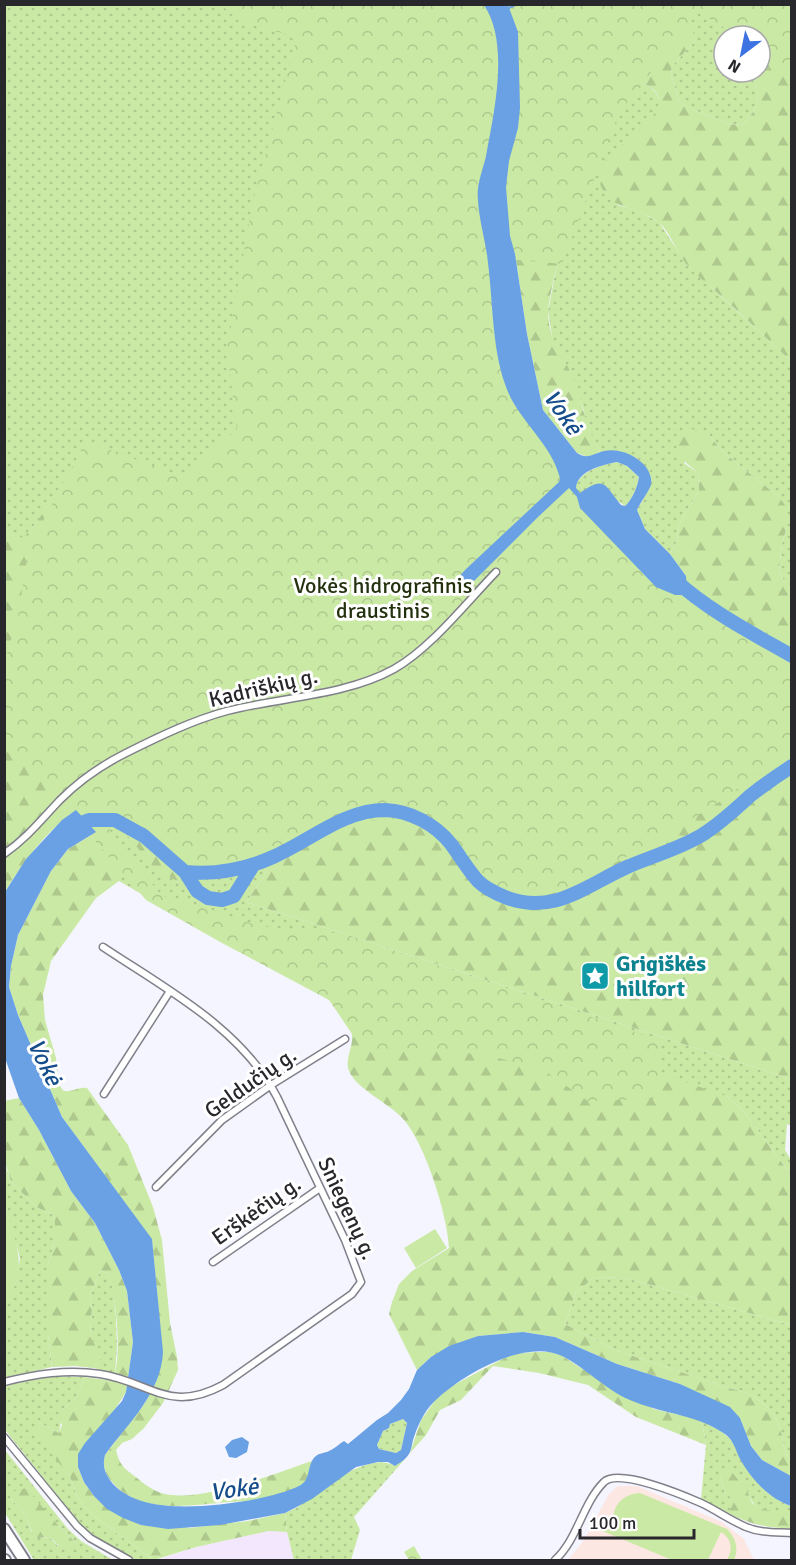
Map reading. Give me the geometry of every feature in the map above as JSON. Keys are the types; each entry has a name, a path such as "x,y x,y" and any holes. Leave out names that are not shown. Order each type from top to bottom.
{"highway":[{"path":"4,1529 24,1560"}],"street":[{"name":"Kadriškių g.","path":"4,854 32,832 75,787 125,754 200,720 227,711 350,685 376,678 394,669 415,655 496,572"},
{"name":"Sniegenų g.","path":"4,1382 32,1375 60,1372 90,1373 117,1377 163,1395 205,1394 224,1385 352,1294 361,1282 271,1085 224,1030 103,947"},
{"path":"104,1094 170,991"},
{"name":"Geldučių g.","path":"156,1187 222,1120 271,1085 345,1039"},
{"name":"Erškėčių g.","path":"213,1262 320,1188"},
{"path":"4,1437 77,1527 90,1538 129,1560"},
{"path":"555,1560 562,1554 604,1482 615,1477 650,1484 701,1503 755,1530 792,1533"}],"shaded area":[{"path":"618,1486 637,1486 722,1522 744,1539 754,1560 568,1560 584,1540 609,1494"},
{"path":"269,1531 287,1532 294,1560 157,1560 196,1547"}],"green space":[{"path":"4,5 234,5 312,17 322,406 197,475 37,522 23,539 5,532"},
{"name":"Vokės hidrografinis draustinis","path":"221,5 791,5 791,69 772,57 772,24 718,24 698,12 619,113 562,264 497,258 513,386 568,476 673,585 791,661 791,746 726,798 644,848 562,890 536,899 501,900 422,828 376,820 335,827 247,862 218,870 194,870 169,866 155,851 130,832 104,823 161,895 259,926 345,934 659,1040 662,1068 653,1099 588,1101 542,1069 486,1055 423,1048 363,1050 329,1000 146,900 5,736 4,664 18,616 29,547 86,441 183,477 237,429 227,350 252,205 297,37 241,22"},
{"path":"791,5 772,24 712,24 712,84 755,84 758,91 755,107 750,117 742,125 728,124 685,106 679,101 671,74 672,66 695,41 672,13"},
{"path":"672,13 693,31 695,41 672,66 671,74 679,101 685,106 728,124 742,125 750,117 757,102 758,91 755,84 772,84 772,49 791,51 791,361 692,270 657,221 613,201 603,190 599,173 602,164 646,124 655,112 659,101 655,91 641,83"},
{"path":"540,22 655,92 659,99 656,113 602,165 618,205 642,213 659,222 687,265 791,361 791,586 784,581 779,569 787,526 779,497 723,452 708,434 684,463 698,473 699,490 679,525 677,541 670,554 645,529 637,510 650,487 639,460 619,451 600,452 592,438 569,370 553,342 548,311 559,254"},
{"path":"515,254 559,254 548,307 549,323 558,349 573,379 590,432 600,452 588,457 577,453 543,410 527,334"},
{"path":"692,429 708,434 723,452 779,497 787,508 787,526 779,569 784,581 792,586 791,1079 246,902 265,875 271,843 192,853 179,882 156,870 126,834 98,806 5,694 4,532 23,538 37,522 80,456 159,477 686,576 670,554 677,541 679,525 699,490 698,473 676,454 681,438"},
{"path":"617,462 627,466 639,477 634,493 625,506 618,501 580,493 576,484 579,479 599,467"},
{"path":"4,694 98,806 178,882 191,853 271,842 265,875 246,902 791,1079 791,1125 787,1124 785,1150 791,1160 791,1175 745,1113 728,1097 223,941 119,881 119,861"},
{"path":"5,734 76,810 54,828 36,848 5,892"},
{"path":"96,832 119,862 119,881 96,898 51,961 43,995 45,1020 56,1058 59,1085 64,1091 87,1088 128,1145 153,1207 162,1240 170,1323 178,1370 163,1403 144,1428 116,1450 123,1466 146,1485 161,1493 181,1495 218,1491 312,1461 304,1483 298,1488 279,1495 257,1500 199,1505 152,1504 125,1494 108,1477 105,1470 105,1455 145,1403 156,1382 158,1303 152,1240 62,1117 18,1015 9,987 18,935 51,871 68,849"},
{"path":"305,946 728,1097 745,1113 791,1175 791,1325 626,1278 595,1277 576,1292 565,1324 615,1350 738,1390 760,1401 777,1420 785,1449 791,1460 791,1476 762,1460 751,1446 740,1418 680,1384 617,1364 555,1337 523,1332 478,1336 431,1357 417,1370 389,1314 399,1284 412,1271 449,1248 440,1199 420,1146 404,1120 364,1089 351,1075 348,1068 352,1040 349,1023"},
{"path":"19,1098 39,1130 71,1191 95,1223 127,1291 133,1342 126,1392 78,1467 84,1482 94,1496 189,1528 248,1521 285,1513 287,1532 269,1531 196,1547 154,1560 96,1518 85,1507 77,1496 70,1477 37,1435 35,1428 38,1422 59,1433 62,1425 59,1418 63,1409 76,1398 85,1377 113,1381 118,1342 111,1284 108,1273 100,1271 90,1296 92,1308 90,1335 98,1349 100,1359 94,1368 52,1367 48,1334 48,1265 55,1241 55,1220 52,1214 38,1208 11,1182 5,1162 4,1101"},
{"path":"4,1162 11,1182 38,1208 52,1214 55,1220 55,1241 48,1265 48,1334 52,1367 5,1378 5,1302 16,1283 20,1258 5,1204"},
{"path":"5,1204 16,1242 19,1267 13,1291 5,1302"},
{"path":"435,1229 447,1248 416,1268 404,1248"},
{"path":"100,1271 108,1273 113,1287 117,1346 115,1374 94,1368 100,1358 90,1335 92,1308 90,1296"},
{"path":"595,1277 626,1278 791,1325 791,1460 785,1449 777,1420 760,1401 738,1390 615,1350 565,1324 576,1292"},
{"path":"535,1352 561,1355 654,1409 702,1420 706,1445 636,1417 588,1385 539,1373 493,1366 461,1400 440,1410 426,1435 410,1453 421,1420 436,1399 452,1386 512,1354"},
{"path":"52,1376 85,1377 76,1398 63,1409 59,1433 38,1422 55,1457 70,1477 77,1496 85,1507 96,1518 154,1560 136,1560 93,1535 79,1523 5,1430 4,1386"},
{"path":"403,1419 407,1423 401,1450 396,1453 379,1449 377,1445 383,1431 389,1428 390,1424"},
{"path":"702,1420 729,1438 745,1466 762,1487 776,1499 791,1506 791,1519 755,1505 747,1490 720,1476 725,1493 736,1501 728,1513 701,1499 706,1445"},
{"path":"5,1450 68,1529 81,1541 113,1560 34,1560 5,1513","holes":["10,1497 57,1524 77,1544 58,1546 49,1537 41,1538 32,1533 26,1517"]},
{"path":"405,1459 354,1517 360,1530 351,1560 294,1560 285,1513 357,1468 371,1463 384,1462 395,1466"},
{"path":"730,1470 747,1490 752,1503 761,1509 782,1512 791,1519 791,1529 759,1525 728,1513 735,1501 725,1493 720,1476"},
{"path":"26,1488 77,1544 76,1549 64,1549 49,1537 34,1537 26,1517 10,1497 12,1492"},
{"path":"640,1493 727,1529 736,1544 734,1560 727,1560 730,1544 721,1532 708,1560 672,1560 593,1527 595,1522 615,1530 613,1516 617,1505 626,1497"},
{"path":"414,1546 422,1560 409,1560 404,1552"}],"water":[{"path":"484,5 508,5 518,32 520,108 506,187 510,236 543,410 577,453 587,456 610,450 627,453 646,467 651,485 637,510 645,529 670,554 686,576 687,591 684,595 675,595 656,587 580,508 577,497 569,488 463,592 457,592 455,586 457,580 465,570 559,482 560,478 549,453 510,397 501,370 495,340 488,263 478,194 493,119 498,79 498,58 492,21","holes":["617,462 627,466 639,477 634,493 625,506 621,505 604,485 595,484 580,493 576,488 581,477 591,470"]},
{"path":"76,810 96,832 68,849 51,871 18,935 9,987 18,1015 62,1117 152,1239 163,1352 161,1367 150,1395 105,1455 105,1470 117,1488 144,1502 164,1506 225,1504 285,1492 306,1480 311,1463 317,1455 331,1450 344,1441 348,1444 388,1413 409,1389 417,1370 431,1357 449,1346 478,1336 523,1332 555,1337 617,1364 680,1384 730,1407 740,1418 751,1446 762,1460 791,1476 791,1506 775,1498 754,1480 743,1465 734,1444 725,1434 715,1428 625,1398 562,1356 547,1352 531,1352 514,1355 479,1369 438,1398 421,1421 409,1454 399,1464 395,1466 388,1462 378,1462 356,1467 312,1499 285,1513 220,1525 168,1529 141,1525 107,1509 84,1482 78,1467 78,1454 122,1401 126,1392 133,1342 127,1291 95,1223 71,1191 39,1130 19,1098 5,1058 5,892 26,859 62,820","holes":["403,1419 407,1423 401,1450 396,1453 379,1449 377,1445 383,1431 389,1428 390,1424"]},
{"path":"242,1437 249,1442 247,1452 236,1458 229,1457 225,1447 232,1440"}],"waterway":[{"path":"509,8 517,4"},
{"name":"Vokė","path":"675,580 716,612 792,656"},
{"name":"Vokė","path":"185,872 219,872 252,865 273,857 355,815 385,810 413,816 437,830 451,844 478,881 491,891 522,902 554,901 702,835 751,795 792,766"},
{"name":"Vokė","path":"71,827 89,820 115,820 144,836 185,872 197,891 208,898 222,900 234,896 254,864"}],"place":[{"name":"Grigiškės hillfort","path":"595,976"}]}
